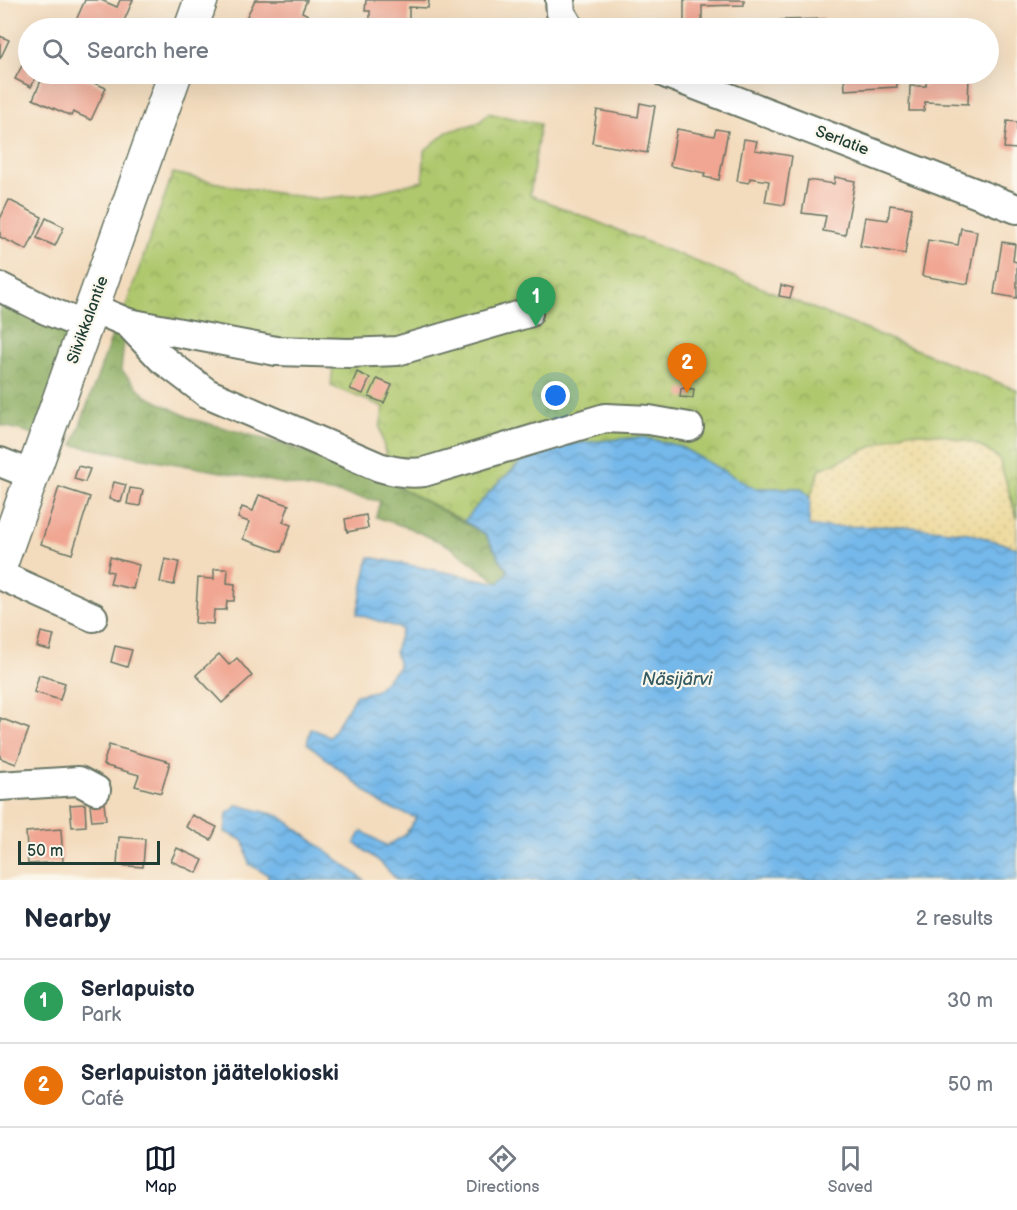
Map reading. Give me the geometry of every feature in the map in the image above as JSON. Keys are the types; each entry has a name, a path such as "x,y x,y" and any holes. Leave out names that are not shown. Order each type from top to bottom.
{"main road":[{"path":"195,18 201,0"},
{"name":"Siivikkalantie","path":"0,566 171,84"}],"street":[{"path":"560,0 561,13 564,18"},
{"name":"Serlatie","path":"693,84 1017,209"},
{"path":"0,287 46,310 276,351 349,353 397,351 528,313"},
{"path":"128,323 161,358 207,393 379,468 396,473 424,472 605,418 649,420 689,427"},
{"path":"0,462 33,475"},
{"path":"0,575 93,617"},
{"path":"0,786 79,781 96,790"}],"green space":[{"path":"488,113 540,124 530,195 1017,390 1017,518 999,458 977,444 940,434 906,432 820,469 810,498 801,488 754,488 679,446 642,437 568,444 528,456 493,488 464,521 384,479 387,463 380,427 384,407 331,386 333,365 124,311 173,173 236,187 319,199 371,193 423,181 424,151 447,132 480,122"},
{"path":"0,300 73,333 34,434 0,425"},
{"path":"113,333 125,334 121,370 146,396 192,419 279,443 384,479 485,534 508,572 499,583 449,546 409,528 376,517 380,501 73,445"}],"sand":[{"path":"905,432 940,434 977,444 999,459 1017,518 1017,548 969,533 808,527 810,498 820,469"}],"water":[{"name":"Näsijärvi","path":"642,437 679,446 754,488 801,488 810,498 809,527 903,526 969,533 1017,548 1017,880 397,880 380,862 355,843 362,831 387,846 405,835 416,818 383,805 307,743 311,728 330,737 356,695 375,691 399,667 395,651 402,629 357,614 369,557 499,583 508,571 485,534 464,521 493,488 528,456 568,444"},
{"path":"238,805 280,816 364,880 268,880 268,875 249,864 244,841 225,832 227,814"}],"building":[{"path":"85,0 101,0 117,7 120,0 133,0 125,18 77,18"},
{"path":"255,0 307,0 302,12 308,15 306,18 246,18"},
{"path":"366,0 429,0 428,8 409,7 409,18 370,18 370,11 365,11"},
{"path":"684,0 744,0 744,5 702,6 702,18 684,18"},
{"path":"0,36 9,40 0,59"},
{"path":"40,84 97,84 106,88 91,120 73,112 71,116 33,99"},
{"path":"845,84 897,84 897,87 845,90"},
{"path":"926,84 969,84 968,104 925,102 924,111 909,111 910,86 926,86"},
{"path":"640,103 655,106 647,153 592,143 597,110 638,117"},
{"path":"1007,121 1017,122 1017,149 1004,148"},
{"path":"677,129 714,136 716,129 728,131 719,180 704,177 705,173 670,166"},
{"path":"744,139 757,141 755,150 792,156 784,205 765,202 769,181 750,178 749,183 737,181"},
{"path":"835,177 855,181 845,235 823,231 826,216 802,213 808,180 834,184"},
{"path":"9,200 42,217 27,250 0,237 0,219"},
{"path":"890,205 912,208 905,254 860,246 865,217 888,220"},
{"path":"46,218 64,227 55,246 37,238"},
{"path":"961,228 977,231 968,284 922,276 928,240 958,245"},
{"path":"1002,242 1015,244 1013,261 1017,262 1017,298 994,294"},
{"path":"781,285 793,288 790,298 779,296"},
{"path":"357,372 370,378 363,394 350,389"},
{"path":"377,379 392,385 384,403 369,397"},
{"path":"681,388 694,389 693,398 680,397"},
{"path":"78,466 90,469 85,482 74,479"},
{"path":"114,482 126,485 121,502 109,499"},
{"path":"59,487 90,497 72,554 41,544"},
{"path":"130,488 143,490 140,506 127,504"},
{"path":"259,495 289,505 283,522 291,525 281,552 243,539 249,522 238,518 242,507 253,511"},
{"path":"366,515 368,528 347,532 345,519"},
{"path":"110,557 139,565 133,589 110,584 113,572 107,571"},
{"path":"165,559 179,562 174,585 160,582"},
{"path":"214,569 228,569 227,583 235,584 234,601 227,601 226,610 214,610 213,624 195,623 198,578 214,579"},
{"path":"41,632 54,635 50,650 37,647"},
{"path":"115,646 132,650 127,667 111,662"},
{"path":"219,654 229,665 237,658 252,676 222,703 196,675"},
{"path":"39,675 65,683 60,700 34,692"},
{"path":"0,718 29,729 16,764 0,758"},
{"path":"109,745 170,762 161,793 135,786 139,775 103,765"},
{"path":"104,803 106,820 92,821 90,805"},
{"path":"85,804 86,826 72,827 70,805"},
{"path":"192,815 217,827 211,840 186,827"},
{"path":"61,829 63,862 28,864 26,832"},
{"path":"119,837 145,839 143,867 117,865"},
{"path":"177,848 203,860 197,873 171,861"}],"place":[{"name":"Serlapuisto","path":"536,327"},
{"name":"Serlapuiston jäätelokioski","path":"687,393"}]}
